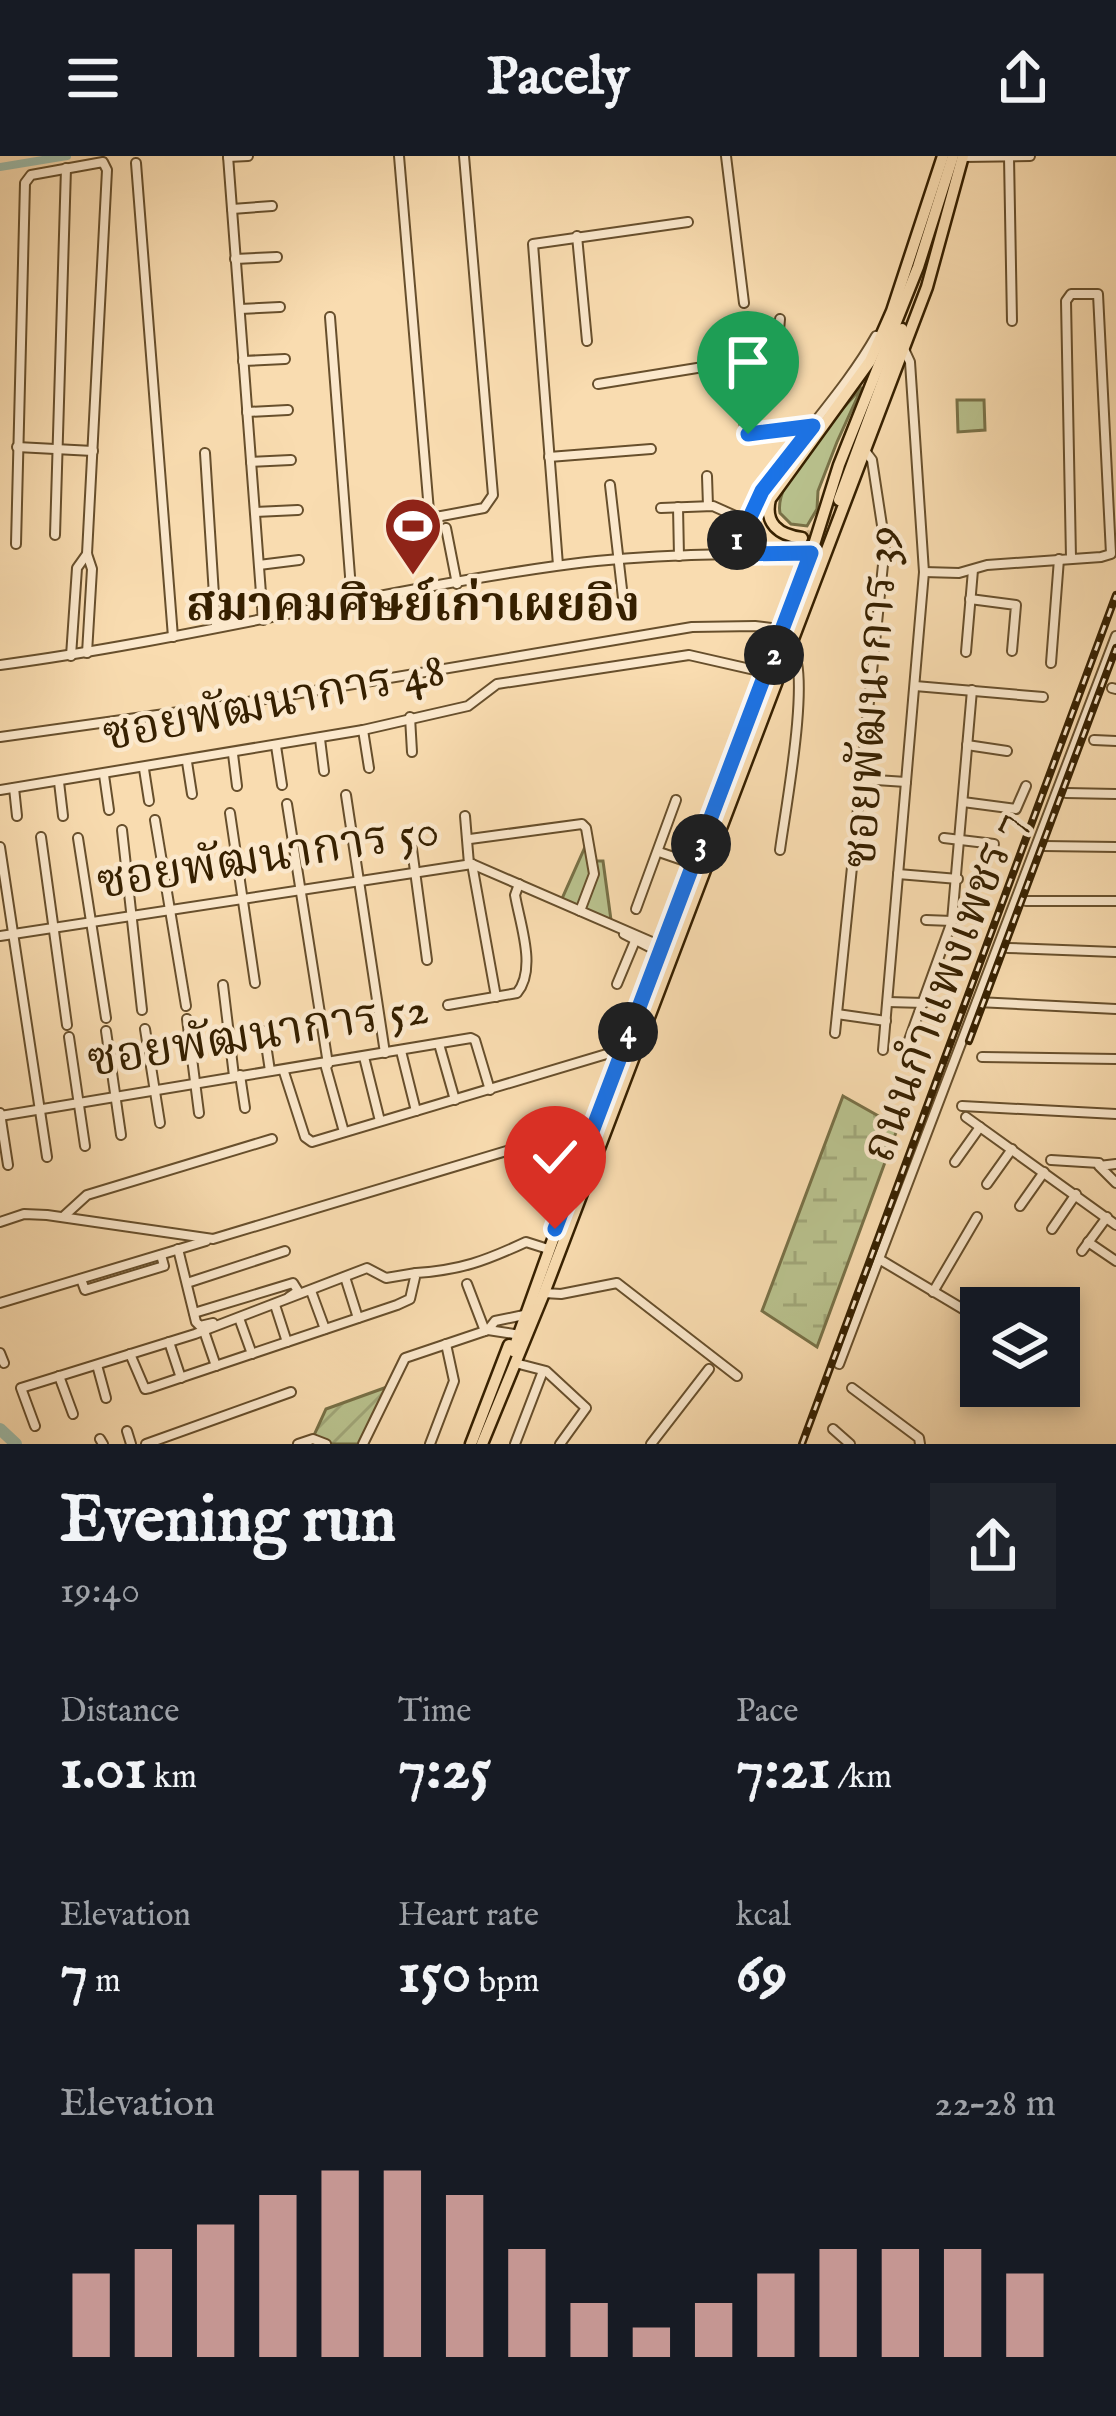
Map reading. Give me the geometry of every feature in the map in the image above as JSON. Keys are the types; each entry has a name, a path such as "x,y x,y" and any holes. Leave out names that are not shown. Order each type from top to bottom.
{"main road":[{"path":"802,538 776,529 768,518 770,499 860,379 892,311 944,156"},
{"path":"479,1444 528,1319 544,1293 793,648 791,632 838,465 918,267 953,156"},
{"path":"479,1444 519,1364 548,1250 660,949 768,673 791,632 866,452 927,287 963,157"},
{"path":"839,500 950,208"},
{"path":"479,1444 514,1334 528,1319"}],"street":[{"path":"248,156 228,156 263,620"},
{"path":"398,157 429,511 436,517 484,508 493,495 464,156"},
{"path":"726,156 744,303"},
{"path":"963,157 1030,156"},
{"path":"1009,157 1012,321"},
{"path":"16,544 25,184 31,175 103,163 107,170 86,653"},
{"path":"136,163 172,637"},
{"path":"55,535 66,168"},
{"path":"232,208 272,206"},
{"path":"558,566 532,249 537,242 688,221"},
{"path":"577,236 586,340"},
{"path":"236,259 277,257"},
{"path":"924,572 1101,557 1111,552 1098,294 1071,294 1066,301 1072,558"},
{"path":"239,309 280,307"},
{"path":"733,554 762,491 863,359 892,311"},
{"path":"330,317 352,602"},
{"path":"598,384 777,353 780,319"},
{"name":"ซอยพัฒนาการ 39","path":"883,1050 924,572 921,480 910,362 904,349"},
{"path":"243,361 285,359"},
{"path":"731,364 746,433 813,426"},
{"path":"247,412 288,410"},
{"path":"16,447 93,451"},
{"path":"549,458 651,449"},
{"path":"835,1034 885,545 872,460 866,452"},
{"path":"205,453 216,627"},
{"path":"251,462 292,460"},
{"path":"707,476 708,506"},
{"path":"610,485 623,598"},
{"path":"678,507 679,556"},
{"path":"661,508 725,508 740,518"},
{"path":"255,512 298,510"},
{"path":"446,528 457,584"},
{"path":"0,665 558,566 679,556 811,553"},
{"path":"70,656 77,568 87,554"},
{"path":"1052,663 1060,559"},
{"path":"259,565 299,560"},
{"path":"966,652 973,569"},
{"path":"970,599 1016,605 1012,651"},
{"path":"0,737 236,704 692,627 791,632"},
{"name":"ถนนกำแพงเพชร 7","path":"839,1364 1116,636"},
{"path":"780,850 799,695 800,664 793,648"},
{"name":"ซอยพัฒนาการ 48","path":"0,790 363,730 468,706 496,684 689,655 768,673"},
{"path":"915,686 1043,697"},
{"path":"905,1051 952,921 972,690"},
{"path":"410,717 412,752"},
{"path":"363,730 369,768"},
{"path":"320,739 324,770"},
{"path":"1094,740 1116,741"},
{"path":"968,745 1007,751"},
{"path":"276,746 282,785"},
{"path":"233,754 237,787"},
{"path":"187,762 192,794"},
{"path":"144,769 149,801"},
{"path":"104,775 109,810"},
{"path":"862,779 906,782"},
{"path":"59,782 63,816"},
{"path":"963,802 1016,809 1026,786"},
{"path":"14,788 17,816"},
{"path":"1066,793 1116,794"},
{"path":"346,795 385,1053"},
{"path":"636,909 676,800"},
{"path":"287,804 327,1064 344,1132"},
{"path":"230,813 255,983"},
{"path":"465,816 496,998"},
{"path":"154,820 186,1006"},
{"path":"470,839 584,825 594,874 580,911"},
{"path":"122,830 142,1010"},
{"path":"41,837 67,1025"},
{"path":"79,838 106,1018"},
{"path":"944,838 994,844"},
{"path":"1044,846 1116,848"},
{"path":"0,847 47,1157"},
{"path":"412,849 427,960"},
{"path":"659,852 694,864"},
{"name":"ซอยพัฒนาการ 50","path":"0,936 471,864 660,949"},
{"path":"898,874 958,879"},
{"path":"448,1005 517,993 526,979 515,895 519,884"},
{"path":"1026,901 1116,901"},
{"path":"926,920 952,921"},
{"name":"ซอยพัฒนาการ 50","path":"608,924 660,949"},
{"path":"617,984 635,940"},
{"path":"1009,948 1116,952"},
{"path":"223,985 245,1108"},
{"path":"888,1002 924,1003"},
{"path":"977,1003 1116,1009"},
{"path":"837,1014 886,1021"},
{"path":"187,1019 199,1113"},
{"path":"145,1029 160,1123"},
{"path":"106,1031 121,1135"},
{"path":"264,1031 270,1071"},
{"path":"69,1037 85,1146"},
{"name":"ซอยพัฒนาการ 52","path":"0,1114 474,1039 490,1090"},
{"path":"440,1044 455,1100"},
{"name":"ซอยพัฒนาการ 52","path":"284,1072 308,1141 621,1050"},
{"path":"401,1051 416,1111"},
{"path":"982,1057 1116,1059"},
{"path":"364,1058 380,1121"},
{"path":"962,1106 1116,1114"},
{"path":"0,1114 8,1165"},
{"path":"966,1117 1116,1225"},
{"path":"0,1304 594,1124"},
{"path":"955,1162 980,1126"},
{"path":"63,1217 87,1195 272,1139"},
{"path":"987,1184 1012,1149"},
{"path":"1051,1160 1116,1164"},
{"path":"1099,1163 1099,1169 1116,1183"},
{"path":"1020,1207 1045,1172"},
{"path":"1052,1229 1076,1194"},
{"path":"0,1222 24,1214 63,1217 213,1239"},
{"path":"933,1292 977,1216"},
{"path":"1107,1217 1085,1246 1116,1261"},
{"path":"35,1426 21,1388 204,1331 367,1268 386,1278 481,1264 526,1242 548,1250"},
{"path":"178,1250 196,1322 205,1326 295,1295 298,1288 288,1283 194,1313"},
{"path":"187,1283 285,1251"},
{"path":"879,1259 960,1308"},
{"path":"130,1354 146,1389 410,1299 416,1273"},
{"path":"345,1277 358,1318"},
{"path":"544,1293 617,1283 737,1376"},
{"path":"467,1285 487,1330"},
{"path":"311,1291 326,1329"},
{"path":"275,1305 287,1342"},
{"path":"239,1318 252,1354"},
{"path":"363,1444 405,1358 487,1330 496,1321 528,1319"},
{"path":"487,1330 514,1334"},
{"path":"204,1331 216,1366"},
{"path":"169,1342 182,1378"},
{"path":"430,1444 453,1383 446,1344"},
{"path":"519,1364 543,1371 586,1408 560,1444"},
{"path":"97,1365 106,1398"},
{"path":"651,1444 709,1369"},
{"path":"515,1444 543,1371"},
{"path":"59,1376 73,1414"},
{"path":"852,1388 919,1438 920,1444"},
{"path":"146,1444 291,1392"},
{"path":"833,1429 850,1444"},
{"path":"127,1431 131,1444"},
{"path":"298,1444 320,1443"}],"green space":[{"path":"862,387 818,491 817,509 807,526 791,524 780,513 787,483 810,447"},
{"path":"957,400 984,400 985,430 958,432"},
{"path":"585,847 590,847 593,861 603,861 611,920 561,901"},
{"path":"843,1096 898,1127 817,1347 762,1311"},
{"path":"387,1387 360,1444 310,1444 326,1409"}],"waterway":[{"path":"0,167 67,156"},
{"path":"0,1429 16,1444"}],"tunnel":[{"path":"802,538 823,529 839,500"}],"railway":[{"path":"802,1444 1116,595"},
{"path":"969,1041 1116,648"}],"place":[{"name":"สมาคมศิษย์เก่าเผยอิง","path":"413,577"}],"route":[{"path":"555,1229 811,553 733,554 762,491 813,426 748,434"}]}
